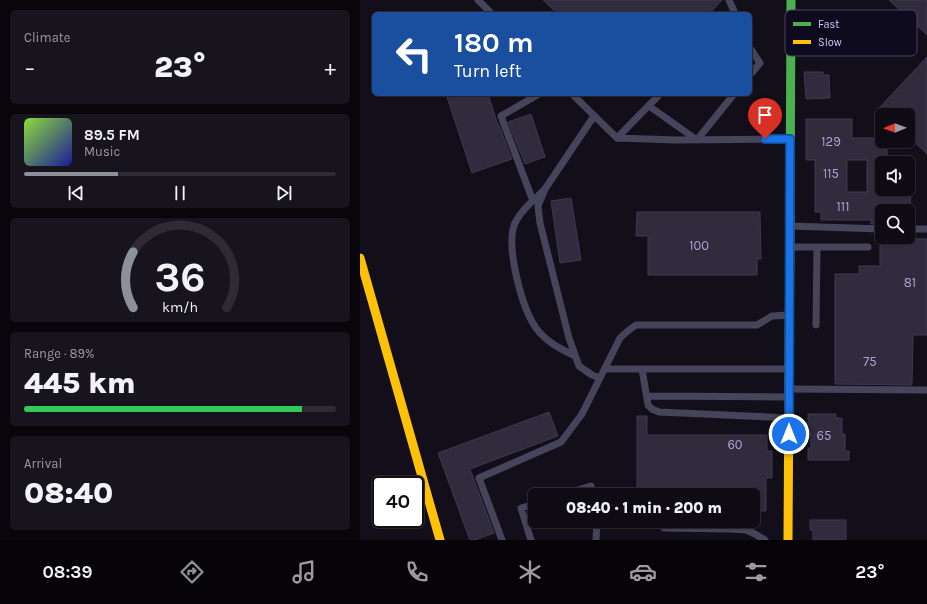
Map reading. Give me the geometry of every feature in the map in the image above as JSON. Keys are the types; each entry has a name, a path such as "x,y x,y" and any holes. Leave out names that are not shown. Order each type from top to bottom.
{"street":[{"path":"791,0 791,10"},
{"path":"788,540 791,56"},
{"path":"360,258 440,540"}],"lane":[{"path":"478,0 490,12"},
{"path":"729,0 734,12"},
{"path":"752,51 760,63 752,73"},
{"path":"533,201 501,116 536,96"},
{"path":"574,96 617,138 697,140 790,139"},
{"path":"617,138 658,96"},
{"path":"697,140 732,96"},
{"path":"649,106 697,140"},
{"path":"594,116 545,190 538,206 540,223 569,338 579,366 592,375 600,378"},
{"path":"545,190 521,212 514,225 512,251 521,296 536,328 552,345 576,356"},
{"path":"790,226 875,229"},
{"path":"915,229 927,229"},
{"path":"816,325 817,247"},
{"path":"790,248 868,247"},
{"path":"502,540 479,478 561,442 582,414 620,338 629,330 636,325 757,325 772,316 789,315"},
{"path":"605,368 789,369"},
{"path":"642,369 648,405 652,409 659,412 789,418"},
{"path":"647,396 927,390"},
{"path":"528,506 521,508 531,540"},
{"path":"596,540 597,528"},
{"path":"664,528 746,530 765,540"}],"building":[{"path":"543,0 722,0 711,12 556,12"},
{"path":"889,0 927,0 927,35 917,26 917,10 900,10"},
{"path":"927,57 927,154 915,143 915,108 879,108"},
{"path":"804,72 823,72 823,75 829,75 830,98 806,99"},
{"path":"447,96 489,96 498,125 512,159 472,173"},
{"path":"531,114 545,157 525,164 508,122"},
{"path":"806,119 852,119 852,138 875,138 875,148 887,148 887,156 875,156 875,196 911,196 910,204 875,204 875,224 871,224 871,220 821,220 821,212 815,212 815,160 806,160","holes":["847,160 867,160 867,192 847,192"]},
{"path":"571,198 581,260 560,263 551,201"},
{"path":"637,212 760,212 761,259 757,259 757,275 648,275 648,236 636,236"},
{"path":"915,239 927,239 927,335 913,335 912,385 835,384 835,274 859,274 859,266 880,266 880,244 915,244"},
{"path":"549,412 558,436 470,469 494,533 475,540 470,540 438,453"},
{"path":"808,414 836,414 836,418 842,418 842,434 845,434 845,451 849,451 849,460 808,460 808,448 811,448"},
{"path":"637,416 647,416 647,435 767,435 767,451 772,451 772,478 766,478 766,511 760,511 760,488 637,488"},
{"path":"810,520 846,520 846,540 813,540 813,531 810,530"}],"traffic: fast":[{"path":"791,0 791,10"},
{"path":"790,217 791,56"}],"traffic: slow":[{"path":"788,540 790,217"},
{"path":"360,258 440,540"}],"route":[{"path":"765,139 790,139 789,434"}]}
